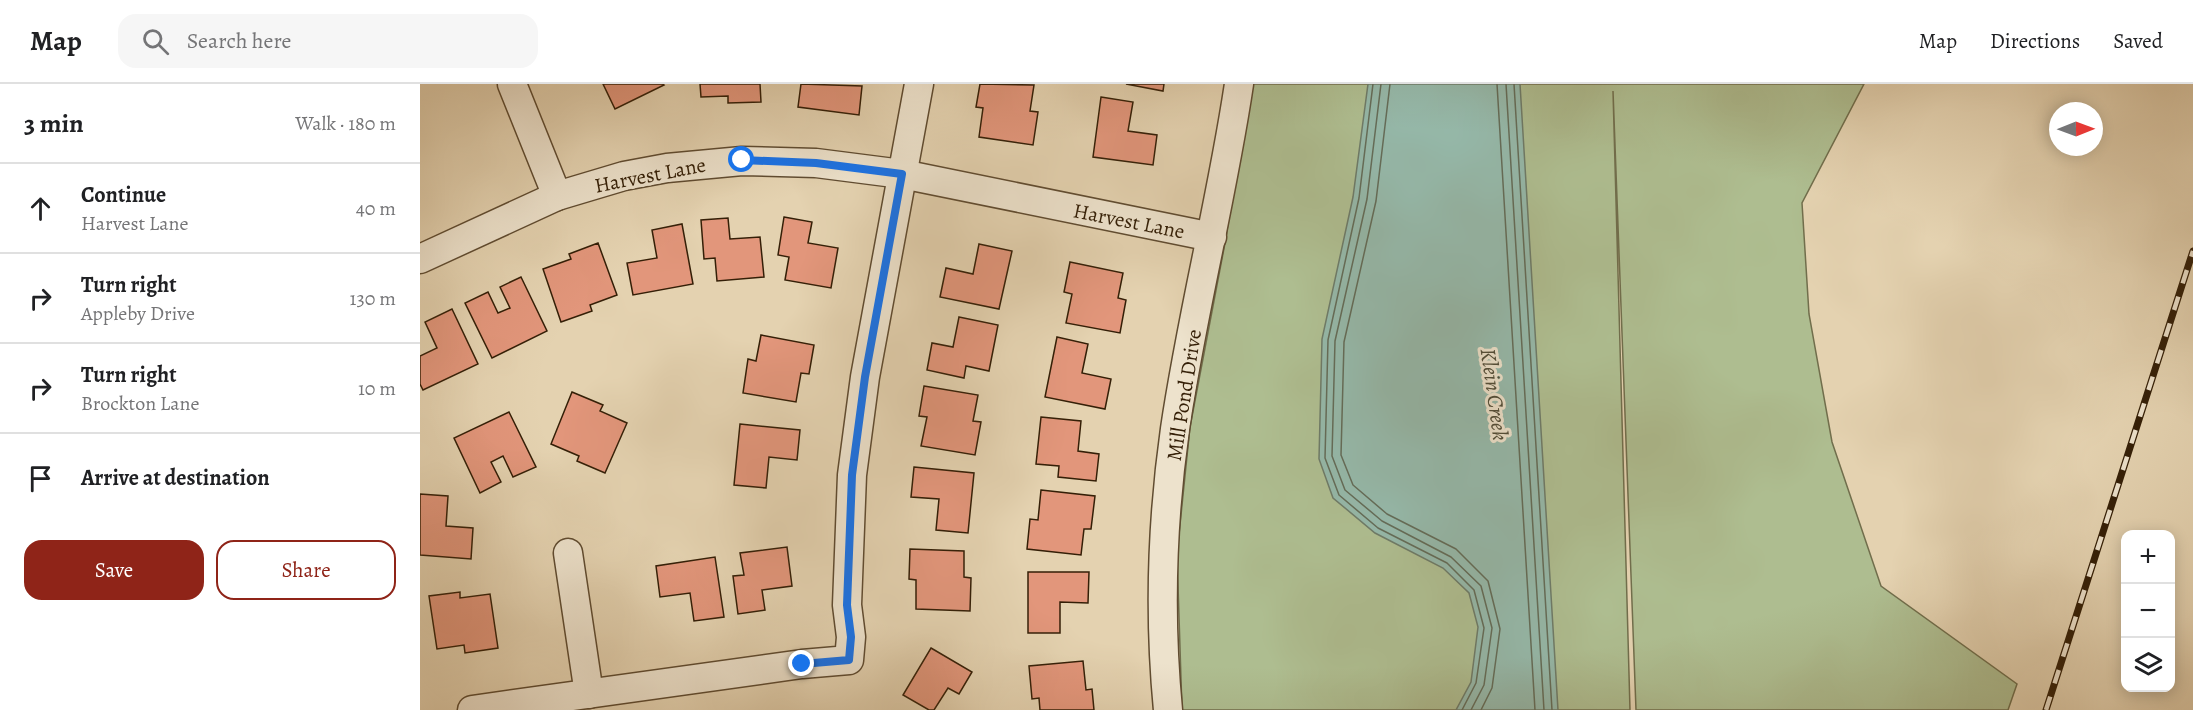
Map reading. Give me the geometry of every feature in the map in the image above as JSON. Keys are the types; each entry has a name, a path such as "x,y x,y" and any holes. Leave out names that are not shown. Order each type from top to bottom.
{"street":[{"path":"512,84 557,196"},
{"path":"472,710 802,664 849,660 851,637 847,605 852,475 865,377 920,84"},
{"name":"Mill Pond Drive","path":"1168,710 1164,669 1163,558 1175,429 1239,84"},
{"name":"Harvest Lane","path":"420,259 557,196 624,176 704,163 790,161 902,174 1212,237"},
{"path":"568,553 589,694"}],"shaded area":[{"path":"1250,84 1864,84 1802,203 1809,314 1832,442 1881,586 2017,684 2008,710 1636,710 1613,91 1630,710 1182,710 1177,554 1190,427 1225,243"}],"water":[{"name":"Klein Creek","path":"1368,84 1520,84 1558,710 1456,710 1471,682 1478,627 1469,593 1443,568 1375,533 1333,498 1319,459 1322,339 1353,197"}],"building":[{"path":"603,84 663,84 664,85 615,109"},
{"path":"700,84 760,84 761,102 728,103 728,96 701,97"},
{"path":"801,84 862,86 859,115 798,107"},
{"path":"980,84 1034,85 1030,111 1038,112 1033,145 979,137 983,108 976,107"},
{"path":"1126,84 1164,84 1163,91"},
{"path":"1101,97 1133,102 1128,131 1157,135 1153,165 1093,157"},
{"path":"784,217 812,222 808,243 838,248 831,288 785,280 789,257 778,255"},
{"path":"728,218 730,239 760,237 764,277 717,281 715,258 704,259 701,220"},
{"path":"682,224 693,284 633,295 627,263 657,258 652,230"},
{"path":"598,243 617,295 590,305 592,311 561,322 543,269 571,259 569,254"},
{"path":"979,244 1012,251 999,309 940,297 946,268 973,274"},
{"path":"1070,262 1123,273 1118,298 1126,300 1120,333 1066,323 1072,294 1064,292"},
{"path":"521,277 547,331 492,358 465,303 488,292 498,313 510,308 500,287"},
{"path":"452,309 478,364 423,390 420,384 420,356 437,348 425,322"},
{"path":"959,317 998,325 989,371 966,366 964,378 927,370 932,343 953,347"},
{"path":"761,335 814,345 809,374 801,373 796,402 743,393 748,359 756,361"},
{"path":"1057,337 1088,344 1082,373 1111,379 1105,409 1045,397"},
{"path":"924,386 978,395 973,421 981,422 975,455 921,446 927,417 919,416"},
{"path":"572,392 603,405 600,411 627,423 605,473 577,461 579,456 551,444"},
{"path":"509,412 536,467 513,477 503,456 491,462 501,482 480,493 454,438"},
{"path":"1041,417 1081,421 1078,451 1099,454 1096,481 1058,477 1059,466 1036,464"},
{"path":"740,424 800,430 797,460 769,457 766,488 734,485"},
{"path":"914,467 974,473 968,533 936,530 939,499 911,497"},
{"path":"1041,490 1095,496 1091,529 1084,529 1081,555 1027,549 1030,519 1038,520"},
{"path":"420,494 448,496 446,526 473,528 471,559 420,555"},
{"path":"787,547 792,586 762,590 765,610 738,614 733,576 744,575 740,553"},
{"path":"910,549 964,551 964,577 971,578 970,611 916,609 916,580 909,579"},
{"path":"715,557 724,617 694,621 690,593 660,597 656,566"},
{"path":"1028,572 1089,572 1088,603 1060,602 1060,633 1028,633"},
{"path":"460,592 460,598 490,594 498,648 465,653 464,645 437,649 429,596"},
{"path":"931,648 972,672 959,694 948,688 934,710 929,710 903,695"},
{"path":"1083,661 1086,690 1092,689 1094,710 1040,710 1039,698 1032,699 1029,666"}],"railway":[{"path":"2046,710 2193,251"}],"route":[{"path":"742,160 816,163 902,174 865,377 852,475 847,605 851,637 849,660 802,664"}]}
